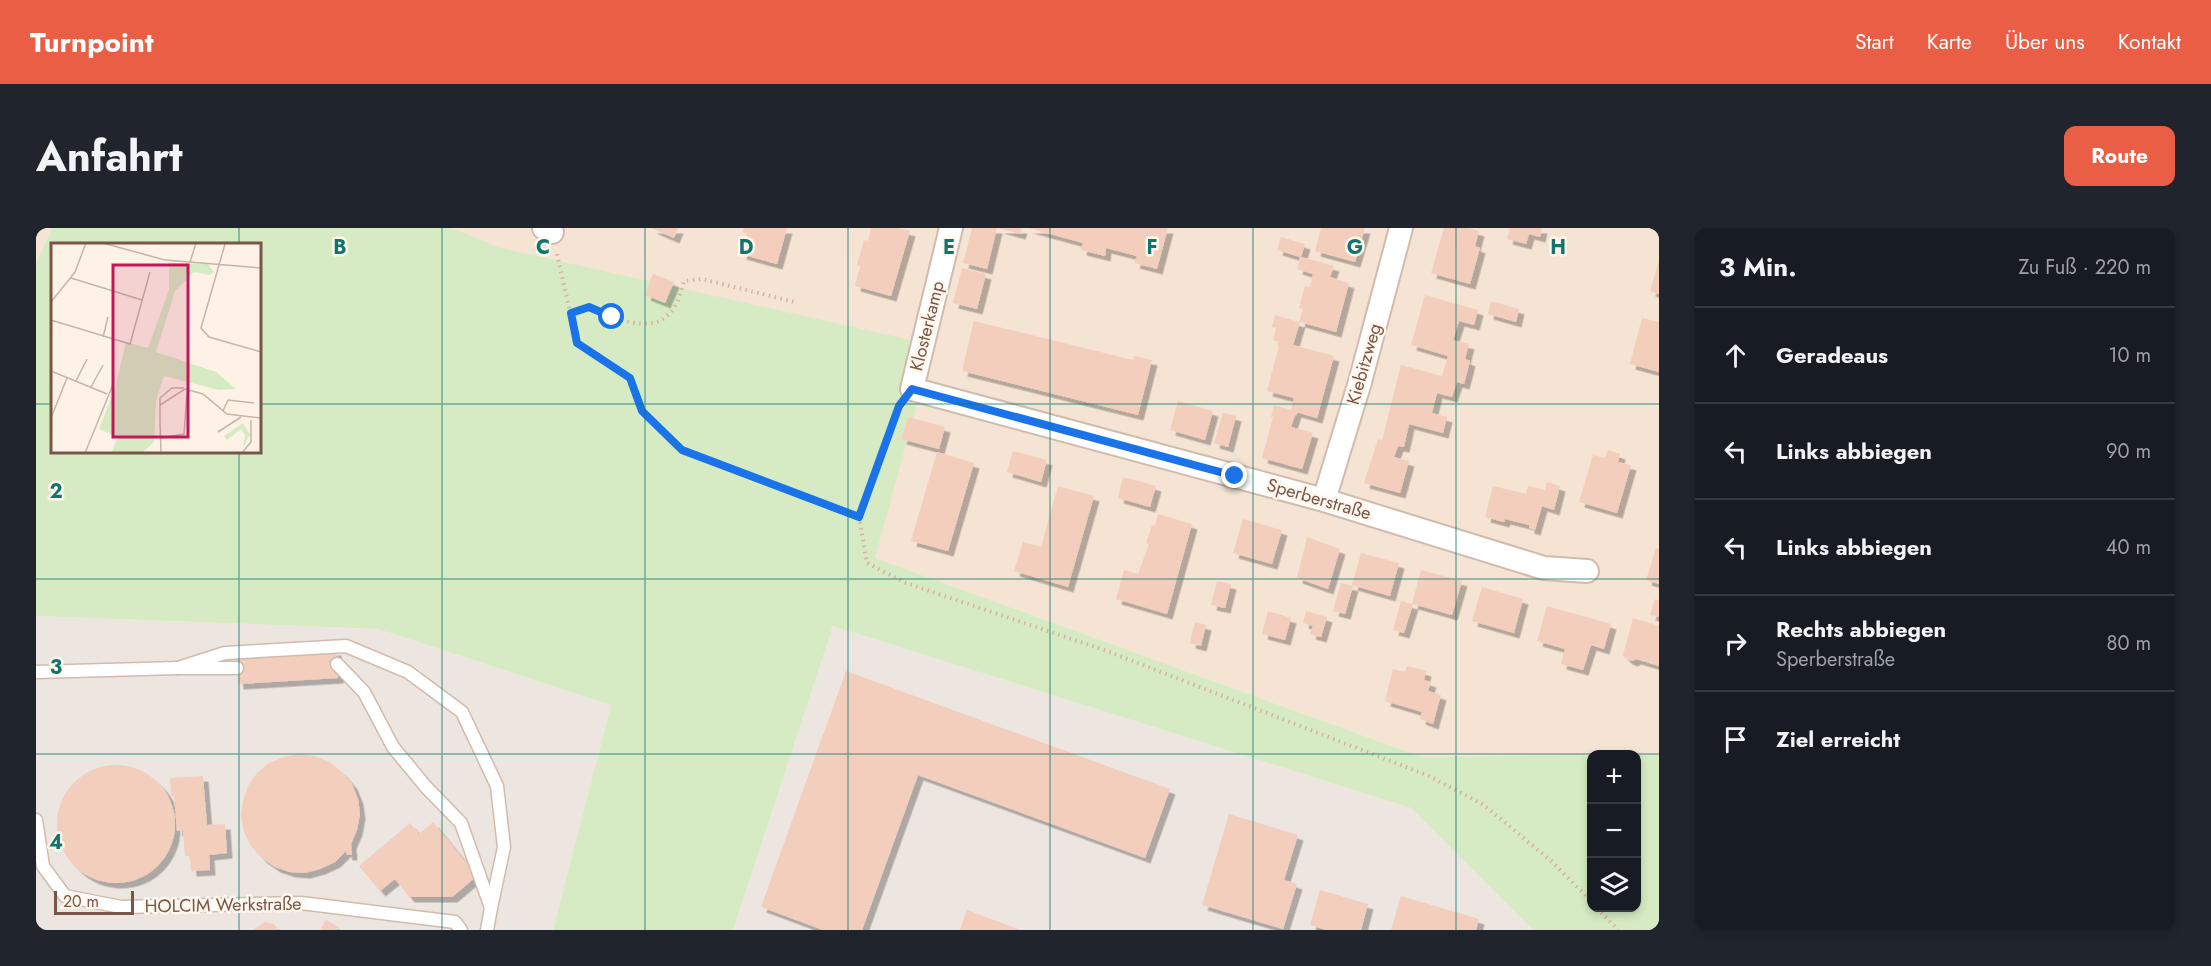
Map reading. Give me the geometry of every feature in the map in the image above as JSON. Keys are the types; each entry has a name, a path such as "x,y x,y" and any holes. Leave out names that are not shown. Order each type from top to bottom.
{"street":[{"name":"Klosterkamp","path":"912,389 951,228"},
{"name":"Kiebitzweg","path":"1324,500 1360,382 1401,228"},
{"name":"Sperberstraße","path":"912,389 1324,500 1544,567 1587,570"}],"lane":[{"path":"178,668 225,653 345,646 408,672 462,712 497,786 504,847 487,930"},
{"path":"337,664 364,693 393,747 461,824 491,908"},
{"path":"36,672 237,668"},
{"name":"HOLCIM Werkstraße","path":"36,820 43,866 65,896 121,908 301,903 454,922 461,930"}],"path":[{"path":"548,230 577,343 630,378 642,411 682,450 859,517"},
{"path":"571,313 589,307 612,317 645,326 668,316 679,298 684,281 702,279 795,302"},
{"path":"912,389 899,406 859,517 867,563 906,583 1107,651 1429,776 1484,806 1551,861 1587,897"},
{"path":"1600,912 1618,930"}],"shaded area":[{"path":"36,228 52,228 36,263"},
{"path":"452,228 1659,228 1659,755 1641,755 1641,750 1587,750 1587,756 1422,757 875,558 501,248"},
{"path":"36,616 378,629 611,705 553,930 36,930"},
{"path":"833,626 1411,808 1533,930 733,930"}],"green space":[{"path":"52,228 452,228 501,248 933,345 875,558 1422,757 1587,755 1587,912 1641,912 1641,755 1659,755 1659,930 1533,930 1411,808 833,626 733,930 553,930 611,705 378,629 36,616 36,263"}],"building":[{"path":"651,228 678,228 674,238"},
{"path":"744,228 787,228 777,264 741,254 747,234 743,232"},
{"path":"871,228 898,228 910,231 891,296 855,286 860,266 857,265 864,240 868,241"},
{"path":"972,228 997,228 987,269 963,263"},
{"path":"998,228 1022,228 1020,234"},
{"path":"1028,228 1168,228 1157,269 1134,263 1137,256 1106,248 1105,256 1081,250 1083,243"},
{"path":"1321,228 1365,228 1355,262 1315,251"},
{"path":"1444,228 1468,228 1479,231 1475,246 1480,248 1470,284 1431,273"},
{"path":"1510,228 1542,228 1540,237 1529,234 1526,244 1507,239"},
{"path":"1281,237 1305,244 1301,257 1334,266 1330,277 1349,283 1336,332 1300,322 1293,345 1334,356 1317,418 1296,412 1291,427 1313,433 1302,469 1262,458 1274,405 1291,410 1294,398 1267,391 1280,342 1273,340 1276,328 1272,327 1275,315 1299,322 1303,309 1299,308 1305,286 1310,287 1313,274 1297,269 1300,257 1277,250"},
{"path":"1659,261 1659,294 1650,291"},
{"path":"962,268 986,274 977,309 953,303"},
{"path":"653,274 674,282 665,303 645,295"},
{"path":"1425,295 1478,310 1474,325 1459,321 1453,340 1469,344 1465,359 1470,361 1464,384 1457,382 1452,397 1437,393 1432,413 1447,417 1443,433 1409,424 1404,447 1398,446 1394,457 1409,461 1400,493 1364,483 1378,439 1382,440 1401,365 1442,376 1448,356 1411,345"},
{"path":"1491,301 1519,309 1516,322 1488,314"},
{"path":"1642,318 1659,322 1659,372 1630,364"},
{"path":"974,321 1133,360 1134,356 1152,360 1138,415 962,371"},
{"path":"1178,401 1213,411 1205,440 1170,430"},
{"path":"1223,413 1236,416 1228,447 1214,443"},
{"path":"908,417 945,427 939,449 901,439"},
{"path":"1608,450 1620,454 1618,462 1631,465 1617,513 1579,502 1593,455 1605,458"},
{"path":"1013,451 1047,460 1041,482 1007,472"},
{"path":"937,452 974,463 948,551 911,541"},
{"path":"1123,477 1156,486 1150,507 1118,498"},
{"path":"1547,482 1560,486 1554,510 1542,506 1535,530 1529,528 1529,525 1485,517 1493,486 1526,494 1528,486 1545,490"},
{"path":"1058,486 1094,496 1068,587 1014,571 1023,542 1041,547"},
{"path":"1158,514 1192,524 1167,614 1116,599 1124,570 1138,574 1149,544 1146,543 1152,525 1155,526"},
{"path":"1243,519 1282,530 1272,564 1233,553"},
{"path":"1307,537 1340,549 1328,589 1297,578"},
{"path":"1656,548 1659,549 1659,584 1646,580"},
{"path":"1361,553 1399,563 1390,596 1352,585"},
{"path":"1421,570 1462,581 1452,615 1413,604 1404,633 1393,630 1401,601 1412,604"},
{"path":"1217,581 1231,584 1225,608 1211,605"},
{"path":"1341,583 1353,586 1345,614 1333,611"},
{"path":"1482,587 1523,599 1514,633 1472,621"},
{"path":"1655,599 1659,601 1659,617 1650,615"},
{"path":"1547,606 1611,624 1604,649 1591,645 1583,670 1561,664 1565,649 1537,641"},
{"path":"1268,611 1291,618 1285,640 1262,634"},
{"path":"1306,611 1327,617 1321,637 1310,634 1313,626 1303,623"},
{"path":"1633,618 1659,626 1659,666 1636,659 1632,661 1623,655"},
{"path":"1195,622 1206,625 1201,646 1190,643"},
{"path":"336,650 338,678 238,684 236,656"},
{"path":"1407,666 1426,671 1424,680 1431,682 1428,691 1441,695 1433,724 1420,719 1422,712 1385,701 1393,669 1405,672"},
{"path":"846,671 1170,789 1145,858 918,775 862,930 823,930 761,907"},
{"path":"299,754 315,756 330,762 342,772 352,784 358,799 360,814 351,844 352,855 347,855 346,851 335,862 305,873 290,872 275,867 262,858 251,846 244,832 241,816 248,786 257,773 269,763"},
{"path":"116,765 139,770 158,782 170,801 175,824 170,847 158,866 139,878 116,883 93,878 74,866 62,847 57,824 62,801 74,782 93,770"},
{"path":"203,776 207,825 225,824 227,853 209,855 210,870 191,871 190,856 185,856 183,830 177,831 170,778"},
{"path":"1229,814 1298,835 1284,880 1297,884 1283,929 1202,905"},
{"path":"433,822 477,876 452,897 409,897 395,879 380,891 359,866 410,823 419,834"},
{"path":"1320,890 1368,904 1361,930 1327,930 1310,925"},
{"path":"1401,896 1479,919 1476,930 1391,930"},
{"path":"967,910 1021,930 960,930"},
{"path":"326,920 339,927 337,930 320,930"},
{"path":"265,922 274,924 279,930 253,930"}],"route":[{"path":"612,317 589,307 571,313 577,343 630,378 642,411 682,450 859,517 899,406 912,389 1235,476"}]}
